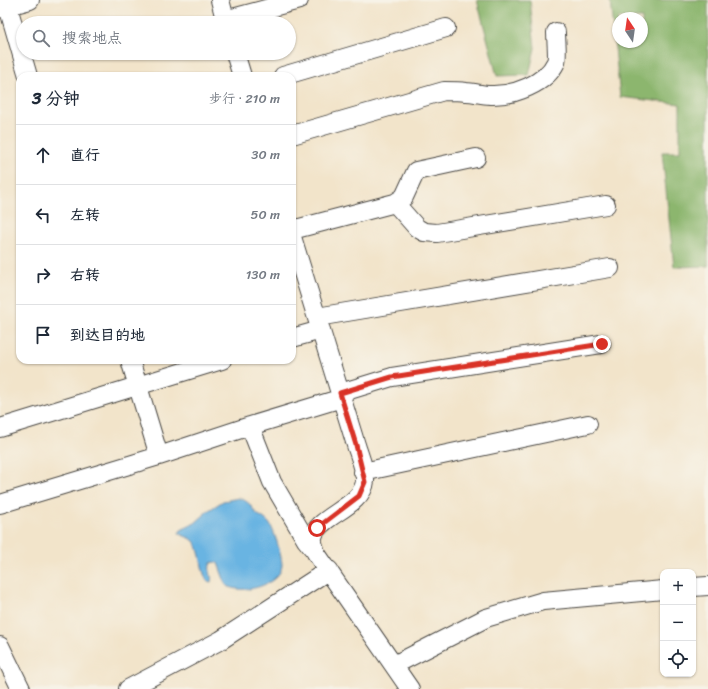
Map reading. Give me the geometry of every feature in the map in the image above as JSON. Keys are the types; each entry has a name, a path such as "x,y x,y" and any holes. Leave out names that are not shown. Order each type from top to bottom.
{"street":[{"path":"16,39 5,5 30,0"},
{"path":"220,0 224,16"},
{"path":"246,16 299,0"},
{"path":"296,72 446,28"},
{"path":"296,134 444,91 489,95 505,94 521,90 535,84 547,74 556,61 556,32"},
{"path":"23,60 27,72"},
{"path":"237,60 241,72"},
{"path":"296,229 395,203 404,197 416,171 476,158"},
{"path":"395,203 417,228 424,232 437,233 606,205"},
{"path":"296,250 341,396 365,482 359,496 317,528 314,533 313,543 316,553"},
{"path":"296,336 319,323 610,268"},
{"path":"0,504 159,456 341,396 392,377 602,344"},
{"path":"131,364 159,456"},
{"path":"0,428 209,364"},
{"path":"363,472 588,424"},
{"path":"250,426 272,482 306,540 329,570 410,689"},
{"path":"128,689 221,640 329,570"},
{"path":"696,587 708,586"},
{"path":"394,665 486,618 543,601 660,590"},
{"path":"0,646 21,689"}],"green space":[{"path":"477,0 530,0 535,48 529,75 497,76"},
{"path":"610,0 708,0 708,266 674,267 662,152 680,152 680,104 620,97 615,48 648,48 648,12 612,12 612,19"}],"water":[{"path":"239,498 248,503 257,514 269,523 282,561 280,572 275,578 259,587 250,589 233,588 226,585 218,563 214,562 211,563 210,566 211,582 207,581 197,545 194,541 179,533 181,530 195,523 206,512 223,501"}],"route":[{"path":"317,528 359,496 365,482 365,476 340,393 392,377 602,344"}]}
